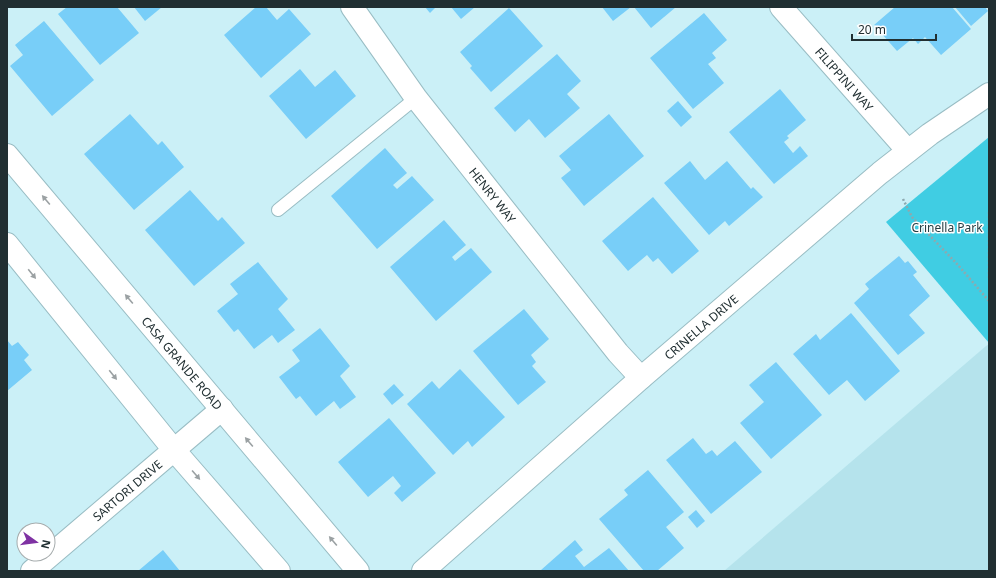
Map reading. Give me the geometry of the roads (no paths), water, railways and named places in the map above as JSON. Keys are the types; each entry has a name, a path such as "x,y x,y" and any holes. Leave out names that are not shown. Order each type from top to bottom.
{"street":[{"name":"HENRY WAY","path":"352,7 416,98 618,353 641,378"},
{"name":"FILIPPINI WAY","path":"781,7 908,151"},
{"name":"CRINELLA DRIVE","path":"423,571 641,378 908,151 989,94"},
{"name":"CASA GRANDE ROAD","path":"7,154 358,571"},
{"path":"7,244 174,450 279,571"},
{"name":"SARTORI DRIVE","path":"32,571 222,409"}],"lane":[{"path":"278,210 416,98"}],"park label":[{"name":"Crinella Park","path":"947,227"}]}
